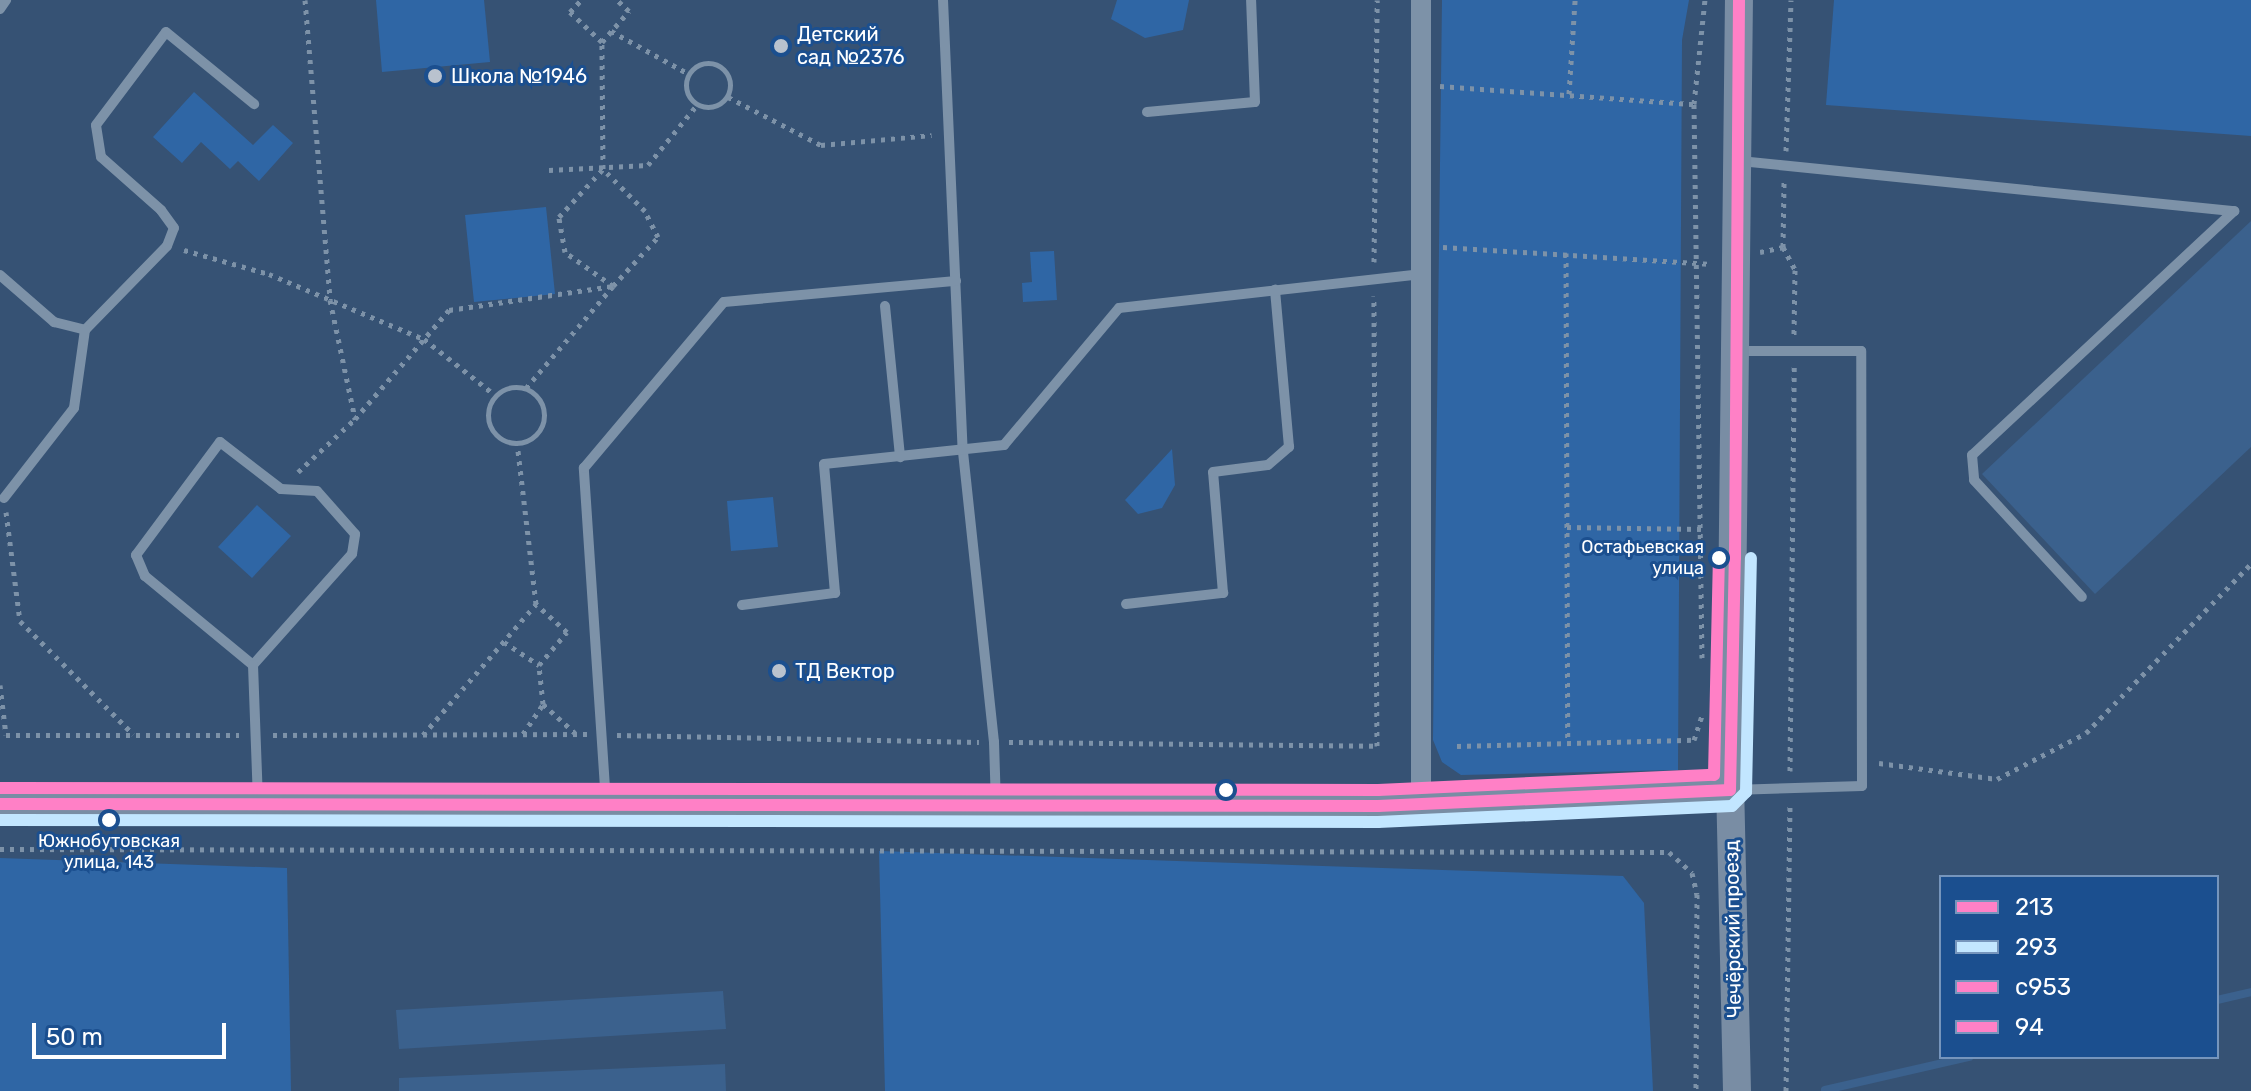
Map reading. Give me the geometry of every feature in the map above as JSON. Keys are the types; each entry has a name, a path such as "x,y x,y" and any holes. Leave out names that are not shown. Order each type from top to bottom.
{"street":[{"path":"1421,0 1421,805"},
{"name":"Чечёрский проезд","path":"1737,1091 1730,790 1737,351 1734,161 1739,0"},
{"path":"0,804 1421,805 1730,790"}],"lane":[{"path":"0,9 6,0"},
{"path":"943,0 963,452 994,742 996,806"},
{"path":"1147,112 1255,102 1251,0"},
{"path":"4,498 74,408 85,330 167,246 174,228 161,210 101,157 96,125 166,32 254,104"},
{"path":"1734,161 2234,211 1972,455 1974,480 2082,597"},
{"path":"742,605 835,593 824,464 963,452 1004,445 1119,308 1422,274"},
{"path":"0,275 54,322 85,330"},
{"path":"606,805 605,734 584,468 724,302 956,281"},
{"path":"1126,604 1223,593 1213,472 1268,465 1289,447 1275,290"},
{"path":"885,306 900,457"},
{"path":"1730,790 1862,786 1861,351 1737,351"},
{"path":"253,665 145,576 136,555 220,442 281,489 317,491 355,534 352,554 253,665 258,805"}],"path":[{"path":"305,0 330,300 355,419"},
{"path":"581,0 570,12 602,42"},
{"path":"613,286 565,252 559,217 603,169 602,42 629,11 617,0"},
{"path":"0,685 6,735 605,734 1377,746 1374,279 1377,0"},
{"path":"1569,94 1575,0"},
{"path":"1702,671 1700,267 1694,104 1705,0"},
{"path":"1785,155 1791,0"},
{"path":"611,31 689,74"},
{"path":"703,63 720,66 730,80 728,97 714,107 697,105 686,91 689,74 703,63"},
{"path":"1419,85 1694,104"},
{"path":"728,97 821,145 949,133"},
{"path":"549,170 648,165 697,105"},
{"path":"526,388 658,237 645,211 603,169"},
{"path":"1784,174 1783,247 1795,270 1786,1091"},
{"path":"167,246 269,274 424,339 495,395"},
{"path":"1422,246 1566,253 1700,267 1783,247"},
{"path":"1566,253 1568,743"},
{"path":"281,489 355,419 449,310 613,286"},
{"path":"515,386 526,388 536,394 545,413 537,434 517,443 497,436 490,427 489,405 495,395 515,386"},
{"path":"517,443 536,604 567,632 539,665 543,704 522,735"},
{"path":"4,498 20,621 134,735"},
{"path":"1567,527 1701,529"},
{"path":"1862,761 1997,779 2086,733 2251,564"},
{"path":"423,735 536,604"},
{"path":"504,642 539,665"},
{"path":"1457,746 1694,740 1702,703"},
{"path":"543,704 576,734"},
{"path":"0,849 1669,852 1692,873 1697,894 1696,1091"}],"shaded area":[{"path":"376,0 484,0 490,62 382,72"},
{"path":"1117,0 1189,0 1183,30 1145,38 1111,19"},
{"path":"1442,0 1689,0 1682,40 1678,770 1461,775 1442,762 1433,740"},
{"path":"1834,0 2251,0 2251,136 1826,105"},
{"path":"194,92 253,145 273,125 293,143 259,181 238,161 230,169 201,142 182,163 153,137"},
{"path":"546,207 555,294 474,302 465,215"},
{"path":"2251,221 2251,447 2095,594 1982,474"},
{"path":"1054,251 1057,300 1023,302 1022,283 1032,282 1030,252"},
{"path":"1172,449 1175,485 1162,508 1138,514 1125,500"},
{"path":"773,497 778,547 731,551 727,501"},
{"path":"257,505 291,536 252,578 218,547"},
{"path":"879,851 1623,876 1644,903 1653,1091 885,1091"},
{"path":"0,858 287,868 291,1091 0,1091"},
{"path":"723,991 726,1029 399,1049 396,1010"},
{"path":"725,1064 726,1091 399,1091 399,1078"}],"waterway":[{"path":"2219,1000 2251,992"},
{"path":"1825,1090 1960,1059"}],"transit line":[{"name":"94","path":"1735,558 1739,0"},
{"name":"с953","path":"0,788 1378,790 1714,775 1719,558"},
{"name":"213","path":"0,804 1378,806 1730,790 1735,558"},
{"name":"293","path":"0,820 1378,822 1732,806 1746,792 1751,558"}],"place":[{"name":"Детский сад №2376","path":"781,46"},
{"name":"Школа №1946","path":"435,76"},
{"name":"Остафьевская улица","path":"1719,558"},
{"name":"ТД Вектор","path":"779,671"},
{"name":"Южнобутовская улица, 143","path":"109,820"}]}
